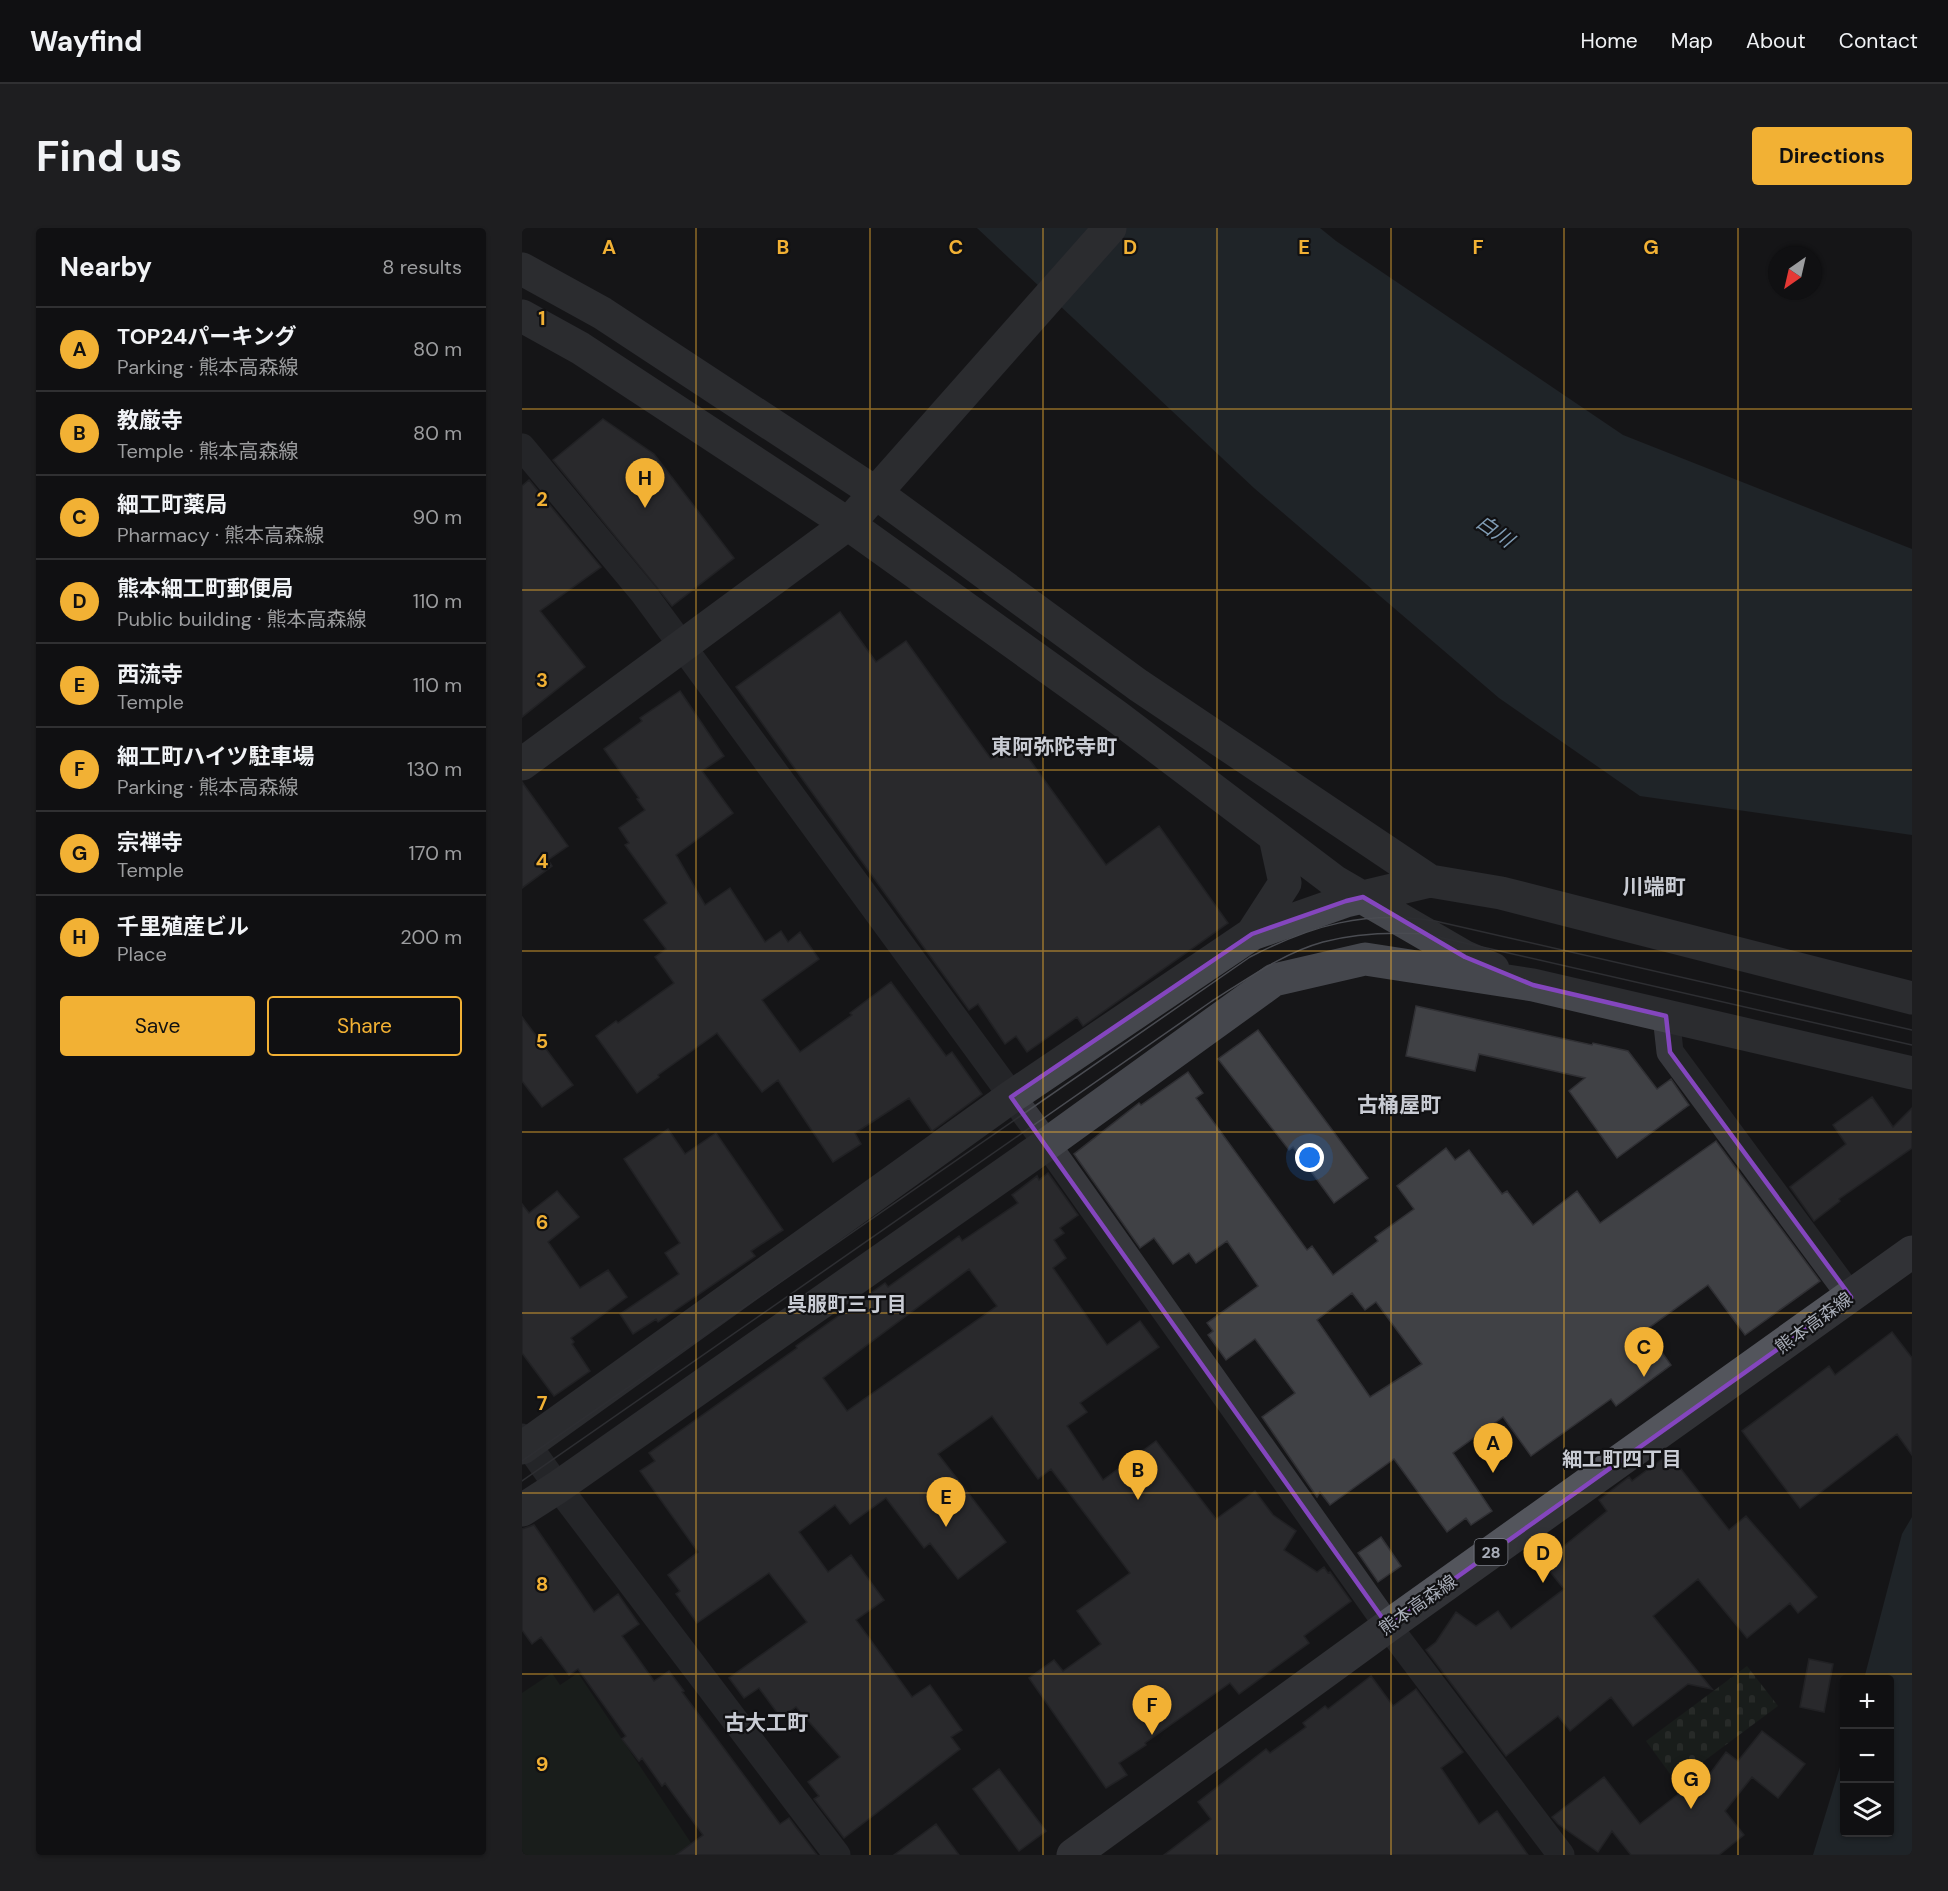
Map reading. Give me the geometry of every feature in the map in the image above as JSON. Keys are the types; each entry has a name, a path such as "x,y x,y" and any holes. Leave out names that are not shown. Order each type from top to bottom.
{"main road":[{"name":"熊本高森線","path":"1073,1855 1388,1626 1912,1252"}],"street":[{"path":"522,764 848,524 1110,228"},
{"path":"522,269 602,313 876,493 1138,685 1430,881"},
{"path":"522,316 580,348 848,524 1116,716 1334,881 1465,957 1533,986"},
{"path":"522,447 644,594 1047,1144 1388,1626 1561,1855"},
{"path":"1252,934 1285,882 1275,837"},
{"path":"837,1855 524,1443 1011,1097 1252,934 1346,901 1430,881 1501,893 1912,998"},
{"path":"522,1510 1047,1144 1274,980 1365,959 1533,986 1912,1073"},
{"path":"1666,1016 1670,1052 1851,1297"}],"highlighted area":[{"path":"1363,897 1465,957 1533,985 1666,1016 1670,1052 1851,1297 1388,1626 1011,1097 1252,934 1346,901"}],"green space":[{"path":"1747,1666 1778,1706 1676,1782 1646,1741"},
{"path":"552,1673 560,1685 578,1673 699,1855 522,1855 522,1693"}],"water":[{"name":"白川","path":"977,228 1320,228 1623,435 1912,549 1912,835 1640,796 1499,698 1254,488"},
{"path":"1912,1517 1912,1855 1813,1855 1840,1767 1840,1837 1894,1837 1894,1675 1865,1675 1902,1534"}],"building":[{"path":"603,419 654,454 734,558 672,606 553,460"},
{"path":"529,480 601,567 540,611 585,667 522,717 522,486"},
{"path":"840,612 876,662 906,641 991,759 1016,741 1106,865 1159,826 1228,923 1083,1026 1077,1017 1027,1052 1016,1036 1005,1044 978,1004 969,1010 736,687"},
{"path":"680,691 724,756 702,771 733,813 676,855 705,905 730,888 765,942 781,931 788,942 800,932 819,959 762,1000 800,1052 852,1015 850,1013 891,982 946,1056 952,1052 982,1094 932,1131 909,1098 855,1133 861,1144 833,1162 778,1080 762,1092 717,1033 637,1093 596,1036 674,983 655,957 666,949 644,920 667,903 625,845 629,843 619,828 645,810 604,749 642,721 640,718"},
{"path":"522,782 568,846 548,860 552,866 522,888"},
{"path":"1416,1006 1628,1051 1657,1089 1671,1079 1689,1105 1617,1158 1569,1091 1585,1078 1479,1054 1475,1071 1406,1056"},
{"path":"522,1017 573,1085 542,1107 522,1081"},
{"path":"1258,1030 1368,1178 1334,1203 1293,1147 1289,1150 1218,1059"},
{"path":"1188,1072 1203,1093 1196,1098 1307,1250 1312,1246 1333,1275 1378,1241 1375,1237 1414,1209 1397,1186 1446,1148 1455,1160 1469,1150 1502,1194 1507,1191 1533,1225 1577,1191 1600,1223 1716,1141 1820,1281 1745,1335 1708,1285 1646,1330 1671,1365 1616,1406 1611,1399 1531,1456 1503,1417 1453,1453 1492,1511 1471,1525 1466,1518 1447,1532 1394,1459 1330,1505 1320,1492 1317,1497 1262,1417 1295,1393 1255,1339 1226,1360 1208,1335 1213,1331 1207,1323 1258,1286 1227,1241 1196,1263 1189,1253 1173,1264 1154,1238 1140,1248 1074,1154 1139,1103 1141,1105","holes":["1352,1293 1365,1310 1376,1302 1422,1364 1370,1397 1317,1320"]},
{"path":"1872,1097 1893,1127 1912,1108 1912,1148 1839,1199 1840,1201 1814,1221 1790,1187 1846,1144 1833,1125"},
{"path":"668,1129 685,1154 716,1133 783,1230 751,1251 755,1256 658,1322 656,1319 633,1334 620,1314 679,1274 665,1253 680,1243 624,1159"},
{"path":"1048,1173 1078,1215 1060,1228 1064,1233 1054,1240 1066,1258 1053,1268 1107,1345 1140,1321 1159,1347 1080,1403 1087,1412 1067,1426 1103,1480 1156,1441 1216,1519 1255,1491 1273,1515 1296,1531 1284,1550 1317,1572 1324,1567 1351,1601 1304,1636 1309,1643 1239,1694 1230,1683 1145,1743 1146,1745 1119,1763 1127,1775 1106,1788 1029,1678 1054,1660 1063,1671 1101,1644 1077,1611 1130,1573 1051,1469 1038,1479 992,1416 938,1454 1006,1542 958,1579 930,1543 924,1548 886,1498 850,1524 835,1505 799,1532 828,1572 851,1555 884,1600 856,1620 912,1697 930,1685 962,1730 951,1737 960,1749 844,1838 814,1799 819,1796 808,1782 840,1757 796,1707 781,1718 759,1688 744,1698 729,1678 807,1622 769,1573 697,1623 676,1594 680,1591 668,1575 698,1552 640,1471 655,1461 649,1453 885,1283 888,1287 959,1236 962,1241 1018,1203 1012,1195 1037,1176 1039,1180","holes":["969,1269 997,1306 847,1411 823,1378"]},
{"path":"557,1191 579,1217 548,1242 580,1288 608,1270 627,1297 571,1338 574,1342 572,1344 590,1371 554,1396 522,1353 522,1204 529,1213"},
{"path":"1892,1332 1912,1358 1912,1455 1897,1434 1800,1508 1742,1431 1829,1366 1835,1375"},
{"path":"1669,1454 1729,1530 1746,1516 1817,1597 1798,1613 1790,1603 1747,1638 1698,1579 1653,1616 1712,1689 1688,1684 1633,1726 1611,1697 1570,1731 1558,1716 1506,1756 1426,1650 1436,1642 1456,1612 1476,1626 1498,1611 1511,1629 1564,1589 1543,1563 1607,1511 1599,1500 1629,1477 1632,1481"},
{"path":"534,1525 594,1612 618,1594 639,1624 622,1636 654,1681 669,1671 684,1691 682,1692 780,1824 789,1818 817,1855 676,1855 703,1835 665,1783 662,1786 642,1758 639,1761 622,1739 626,1736 578,1669 569,1675 541,1637 532,1644 522,1630 522,1529"},
{"path":"1381,1537 1401,1566 1378,1582 1358,1553"},
{"path":"1809,1659 1833,1664 1824,1712 1800,1707"},
{"path":"1371,1676 1393,1706 1416,1689 1463,1752 1441,1768 1479,1824 1497,1811 1528,1855 1164,1855 1211,1819 1198,1802 1266,1749 1270,1753 1306,1727 1303,1723 1325,1706 1328,1709"},
{"path":"1762,1731 1805,1764 1778,1798 1752,1777 1725,1811 1744,1835 1719,1855 1631,1855 1612,1831 1598,1852 1558,1824 1552,1817 1604,1777 1640,1824 1681,1792 1677,1787 1695,1773 1703,1783 1726,1752 1738,1761"},
{"path":"999,1769 1046,1831 1019,1851 973,1789"},
{"path":"936,1824 959,1855 894,1855"}],"tram line":[{"path":"522,1461 1250,957 1295,936 1317,929 1362,919 1385,917 1435,921 1912,1030"},
{"path":"522,1481 1212,1001 1280,960 1323,942 1374,934 1425,934 1912,1045"}],"place":[{"name":"千里殖産ビル","path":"645,508"},
{"name":"細工町薬局","path":"1644,1377"},
{"name":"TOP24パーキング","path":"1493,1473"},
{"name":"教厳寺","path":"1138,1500"},
{"name":"西流寺","path":"946,1527"},
{"name":"熊本細工町郵便局","path":"1543,1583"},
{"name":"細工町ハイツ駐車場","path":"1152,1735"},
{"name":"宗禅寺","path":"1691,1809"}],"district":[{"name":"東阿弥陀寺町","path":"1054,747"},
{"name":"川端町","path":"1654,887"},
{"name":"古桶屋町","path":"1399,1105"},
{"name":"呉服町三丁目","path":"847,1304"},
{"name":"細工町四丁目","path":"1622,1459"},
{"name":"古大工町","path":"766,1723"}]}
